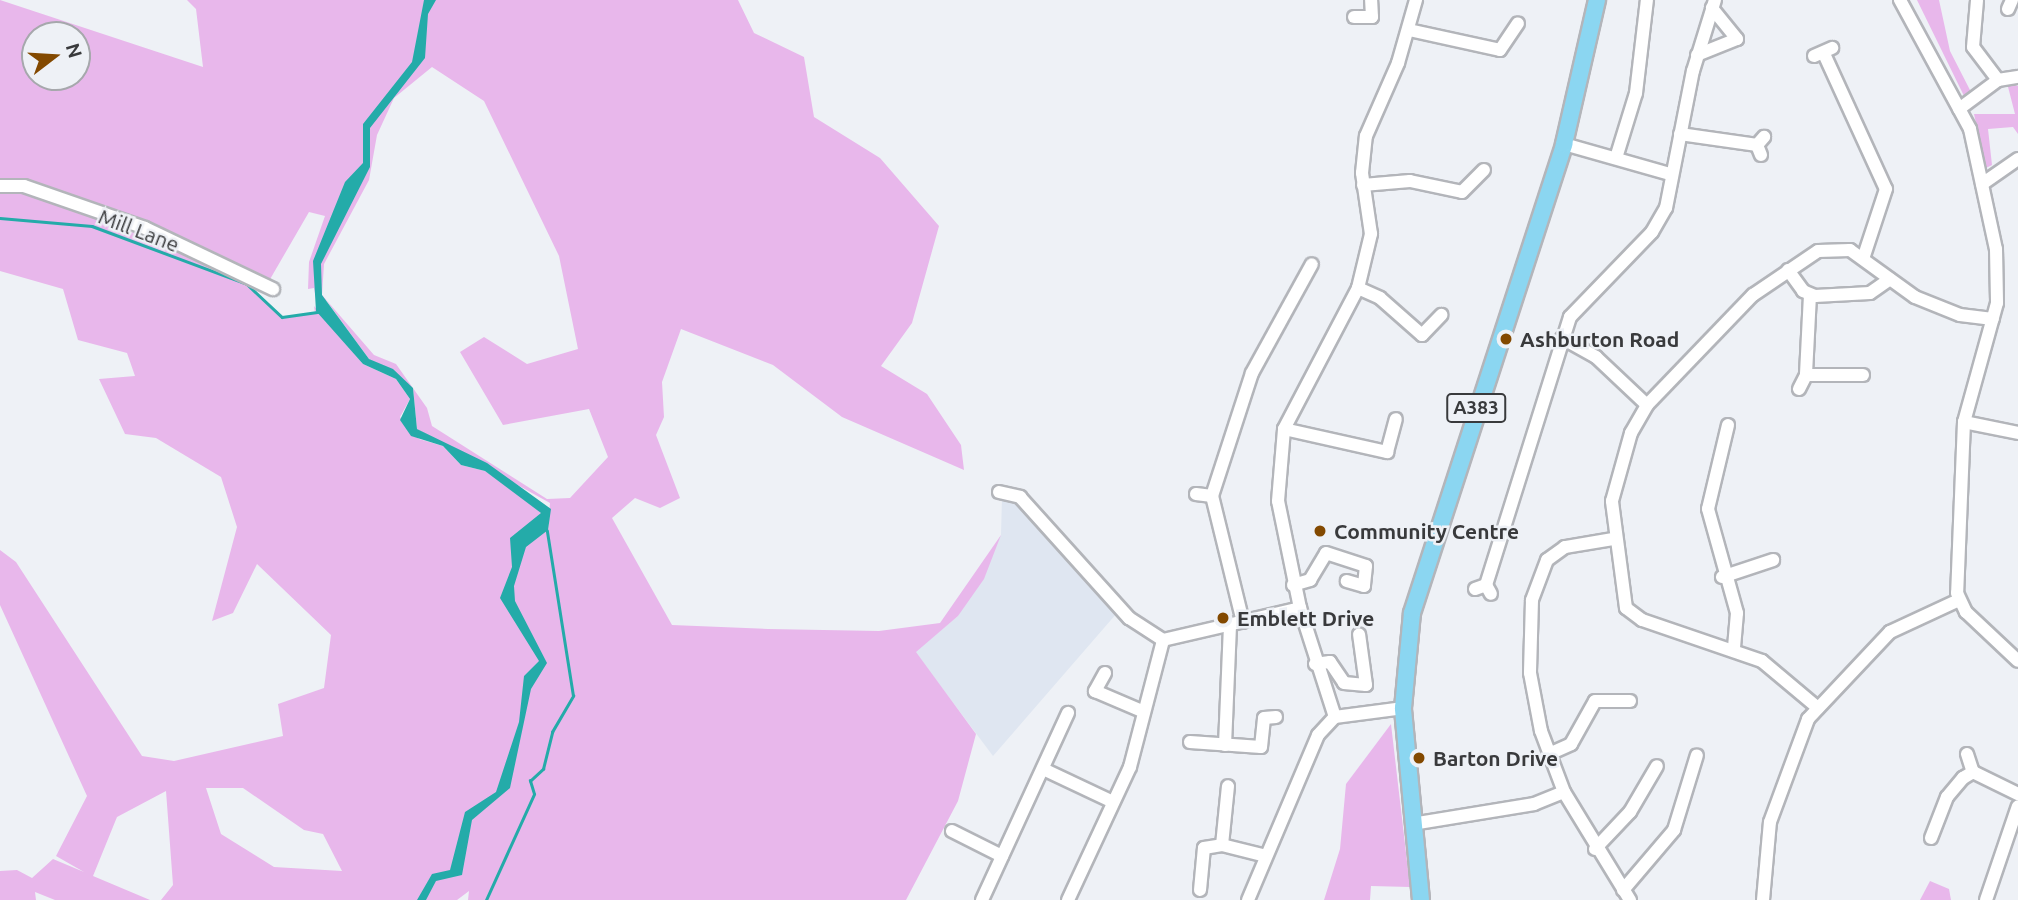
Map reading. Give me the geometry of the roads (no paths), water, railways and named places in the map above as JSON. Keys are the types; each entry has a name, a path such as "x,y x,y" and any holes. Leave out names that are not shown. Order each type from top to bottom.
{"main road":[{"name":"A383","path":"1421,900 1402,708 1412,613 1564,144 1597,0"}],"street":[{"path":"1354,17 1372,17 1371,0"},
{"path":"1335,717 1315,664 1293,585 1278,500 1284,429 1358,288 1371,234 1363,186 1366,136 1409,30 1416,0"},
{"path":"1616,158 1636,93 1647,0"},
{"path":"1900,0 1970,129 1998,268 1993,319 1964,422 1959,600 2018,661"},
{"path":"1977,0 1973,47 1998,80"},
{"path":"1484,589 1562,338 1581,303 1659,222 1697,55 1713,4"},
{"path":"1697,55 1737,39 1713,4"},
{"path":"1409,30 1500,50 1518,23"},
{"path":"1823,53 1886,189 1864,256"},
{"path":"1959,109 1998,80 2018,77"},
{"path":"1680,134 1761,146"},
{"path":"1564,144 1670,174"},
{"path":"1982,184 2018,159"},
{"path":"1363,186 1410,181 1462,192 1484,170"},
{"name":"Mill Lane","path":"0,186 24,186 145,228 273,289"},
{"path":"1818,708 1771,666 1633,615 1622,599 1613,539 1616,475 1647,405 1746,302 1787,270 1836,248 1864,256 1890,279 1938,307 1993,319"},
{"path":"1243,622 1212,496 1252,373 1312,264"},
{"path":"1787,270 1810,295 1806,375 1798,389"},
{"path":"1810,295 1870,293 1890,279"},
{"path":"1358,288 1380,298 1422,335 1441,315"},
{"path":"1562,338 1596,357 1647,405"},
{"path":"1806,375 1863,375"},
{"path":"1284,429 1387,452 1396,419"},
{"path":"1729,422 1709,488 1711,533 1722,577 1739,624 1734,651"},
{"path":"1964,422 2018,433"},
{"path":"999,492 1020,497 1129,618 1163,640 1300,608"},
{"path":"1196,494 1212,496"},
{"path":"1613,539 1555,552 1536,582 1530,673 1549,754 1564,792 1595,849 1626,895 1674,830 1697,755"},
{"path":"1293,585 1310,580 1326,553 1366,566 1364,586 1347,581"},
{"path":"1722,577 1775,560"},
{"path":"1763,900 1770,822 1802,731 1818,708 1891,632 1959,600"},
{"path":"1225,745 1230,626"},
{"path":"1315,664 1330,662 1345,683 1366,685 1359,634"},
{"path":"1068,900 1130,768 1142,711 1163,640"},
{"path":"1105,673 1091,694 1142,711"},
{"path":"1549,754 1571,744 1595,701 1630,701"},
{"path":"1248,900 1306,754 1335,717 1402,708"},
{"path":"982,900 1042,769 1063,737 1068,713"},
{"path":"1190,741 1261,747 1265,718 1276,717"},
{"path":"1966,754 1973,772 2018,794"},
{"path":"1595,849 1630,812 1656,766"},
{"path":"1042,769 1113,802"},
{"path":"1950,834 1933,834 1947,797 1973,772"},
{"path":"1222,845 1228,786"},
{"path":"1412,824 1534,804 1564,792"},
{"path":"1986,900 2018,806"},
{"path":"952,832 1002,856"},
{"path":"1200,893 1201,853 1222,845 1266,856"}],"water":[{"path":"424,0 436,0 428,14 425,58 370,128 370,167 321,264 322,295 369,359 393,369 413,388 417,429 487,463 551,509 548,530 526,547 514,586 515,601 547,663 531,689 510,788 472,820 462,875 436,881 426,900 417,900 432,874 450,870 465,812 496,792 519,722 524,676 539,661 500,598 512,567 510,538 541,513 485,471 461,465 443,446 411,436 400,420 410,399 396,379 363,364 316,311 313,261 345,182 363,163 363,124 412,62"}],"waterway":[{"path":"0,218 92,226 247,284 282,317 319,312"},
{"path":"486,900 534,794 530,781 543,769 552,732 573,696 547,531"}],"place":[{"name":"Ashburton Road","path":"1506,339"},
{"name":"Community Centre","path":"1320,531"},
{"name":"Emblett Drive","path":"1223,618"},
{"name":"Barton Drive","path":"1419,758"}]}
